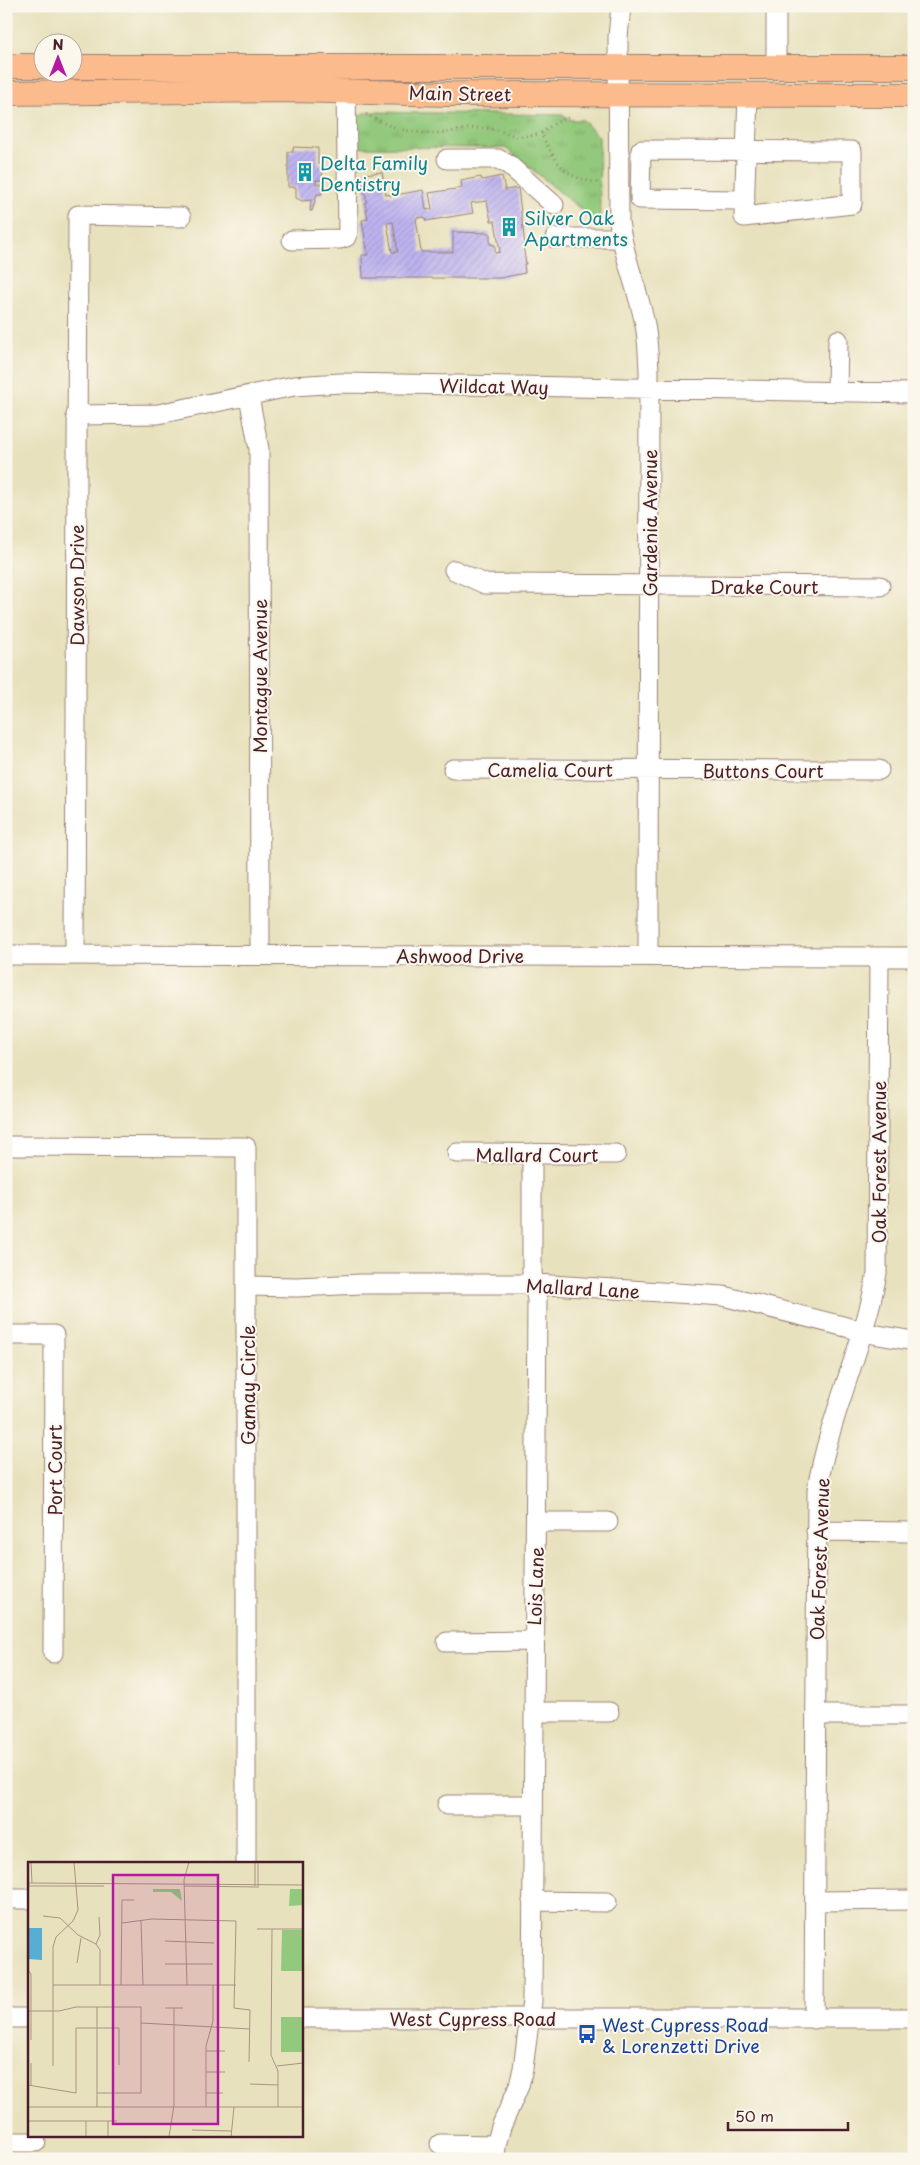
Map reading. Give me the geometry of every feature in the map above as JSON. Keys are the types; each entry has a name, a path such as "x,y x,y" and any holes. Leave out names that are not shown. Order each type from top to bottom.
{"main road":[{"path":"6,66 32,66"},
{"name":"Main Street","path":"82,66 914,67"},
{"name":"Main Street","path":"6,93 346,91 448,94 914,95"}],"street":[{"name":"Gardenia Avenue","path":"621,6 618,37 619,221 621,238 644,320 650,388 648,956"},
{"path":"776,6 776,67"},
{"path":"292,240 340,239 346,237 348,232 346,91"},
{"path":"745,200 640,199 641,150 746,150 852,151 852,204 744,217 745,200 746,150 748,94"},
{"path":"447,159 498,159 508,165 554,205"},
{"name":"Dawson Drive","path":"75,955 78,215 181,217"},
{"path":"555,238 621,238"},
{"path":"837,391 838,340"},
{"name":"Wildcat Way","path":"76,415 158,414 294,386 341,383 914,393"},
{"name":"Montague Avenue","path":"248,397 259,449 260,955"},
{"name":"Drake Court","path":"454,570 485,584 880,586"},
{"name":"Camelia Court","path":"453,769 648,770"},
{"name":"Buttons Court","path":"648,770 879,770"},
{"name":"Ashwood Drive","path":"6,955 914,958"},
{"name":"Oak Forest Avenue","path":"814,2018 817,1490 820,1471 872,1300 878,1254 879,957"},
{"name":"Gamay Circle","path":"6,1146 246,1147 246,1862"},
{"name":"Mallard Court","path":"458,1153 616,1154"},
{"name":"Lois Lane","path":"496,2152 519,2086 530,2018 534,1712 533,1641 537,1522 537,1300 536,1284 532,1273 532,1153"},
{"name":"Mallard Lane","path":"247,1286 536,1284 723,1296 863,1331 914,1341"},
{"name":"Port Court","path":"6,1335 54,1335 53,1653"},
{"path":"537,1522 608,1522"},
{"path":"816,1532 914,1532"},
{"path":"447,1642 533,1641"},
{"path":"534,1712 609,1712"},
{"path":"816,1714 914,1715"},
{"path":"447,1805 533,1805"},
{"path":"6,1899 28,1899"},
{"path":"816,1901 914,1900"},
{"path":"532,1901 607,1902"},
{"path":"6,2018 28,2018"},
{"name":"West Cypress Road","path":"302,2018 914,2018"},
{"path":"6,2142 36,2142"},
{"path":"440,2144 496,2152"}],"path":[{"path":"366,114 408,132 423,134 487,128 519,137 529,137 541,133 555,123 568,118"},
{"path":"541,133 554,161 563,170 592,182 601,183"}],"green space":[{"path":"369,112 564,115 570,120 583,120 599,137 600,225 506,148 354,147 354,117"}],"building":[{"name":"Delta Family Dentistry","path":"293,147 318,148 318,164 323,164 322,180 316,180 316,184 322,184 322,194 317,194 312,211 310,211 311,200 302,201 296,198 296,187 288,187 288,152 293,152"},
{"name":"Silver Oak Apartments","path":"382,172 386,195 390,194 390,196 423,190 426,210 432,209 429,193 462,188 461,181 481,177 482,180 502,176 505,190 518,188 525,245 523,245 526,264 524,264 525,273 500,278 363,278 362,255 368,255 362,220 368,219 363,184 366,183 364,174","holes":["487,201 491,221 495,221 500,252 495,253 495,245 490,244 490,233 453,232 453,252 421,252 416,218 425,217 426,221 473,213 471,203","393,222 398,252 392,252 387,223"]}],"place":[{"name":"Delta Family Dentistry","path":"305,172"},
{"name":"Silver Oak Apartments","path":"509,227"},
{"name":"West Cypress Road & Lorenzetti Drive","path":"587,2034"}]}
